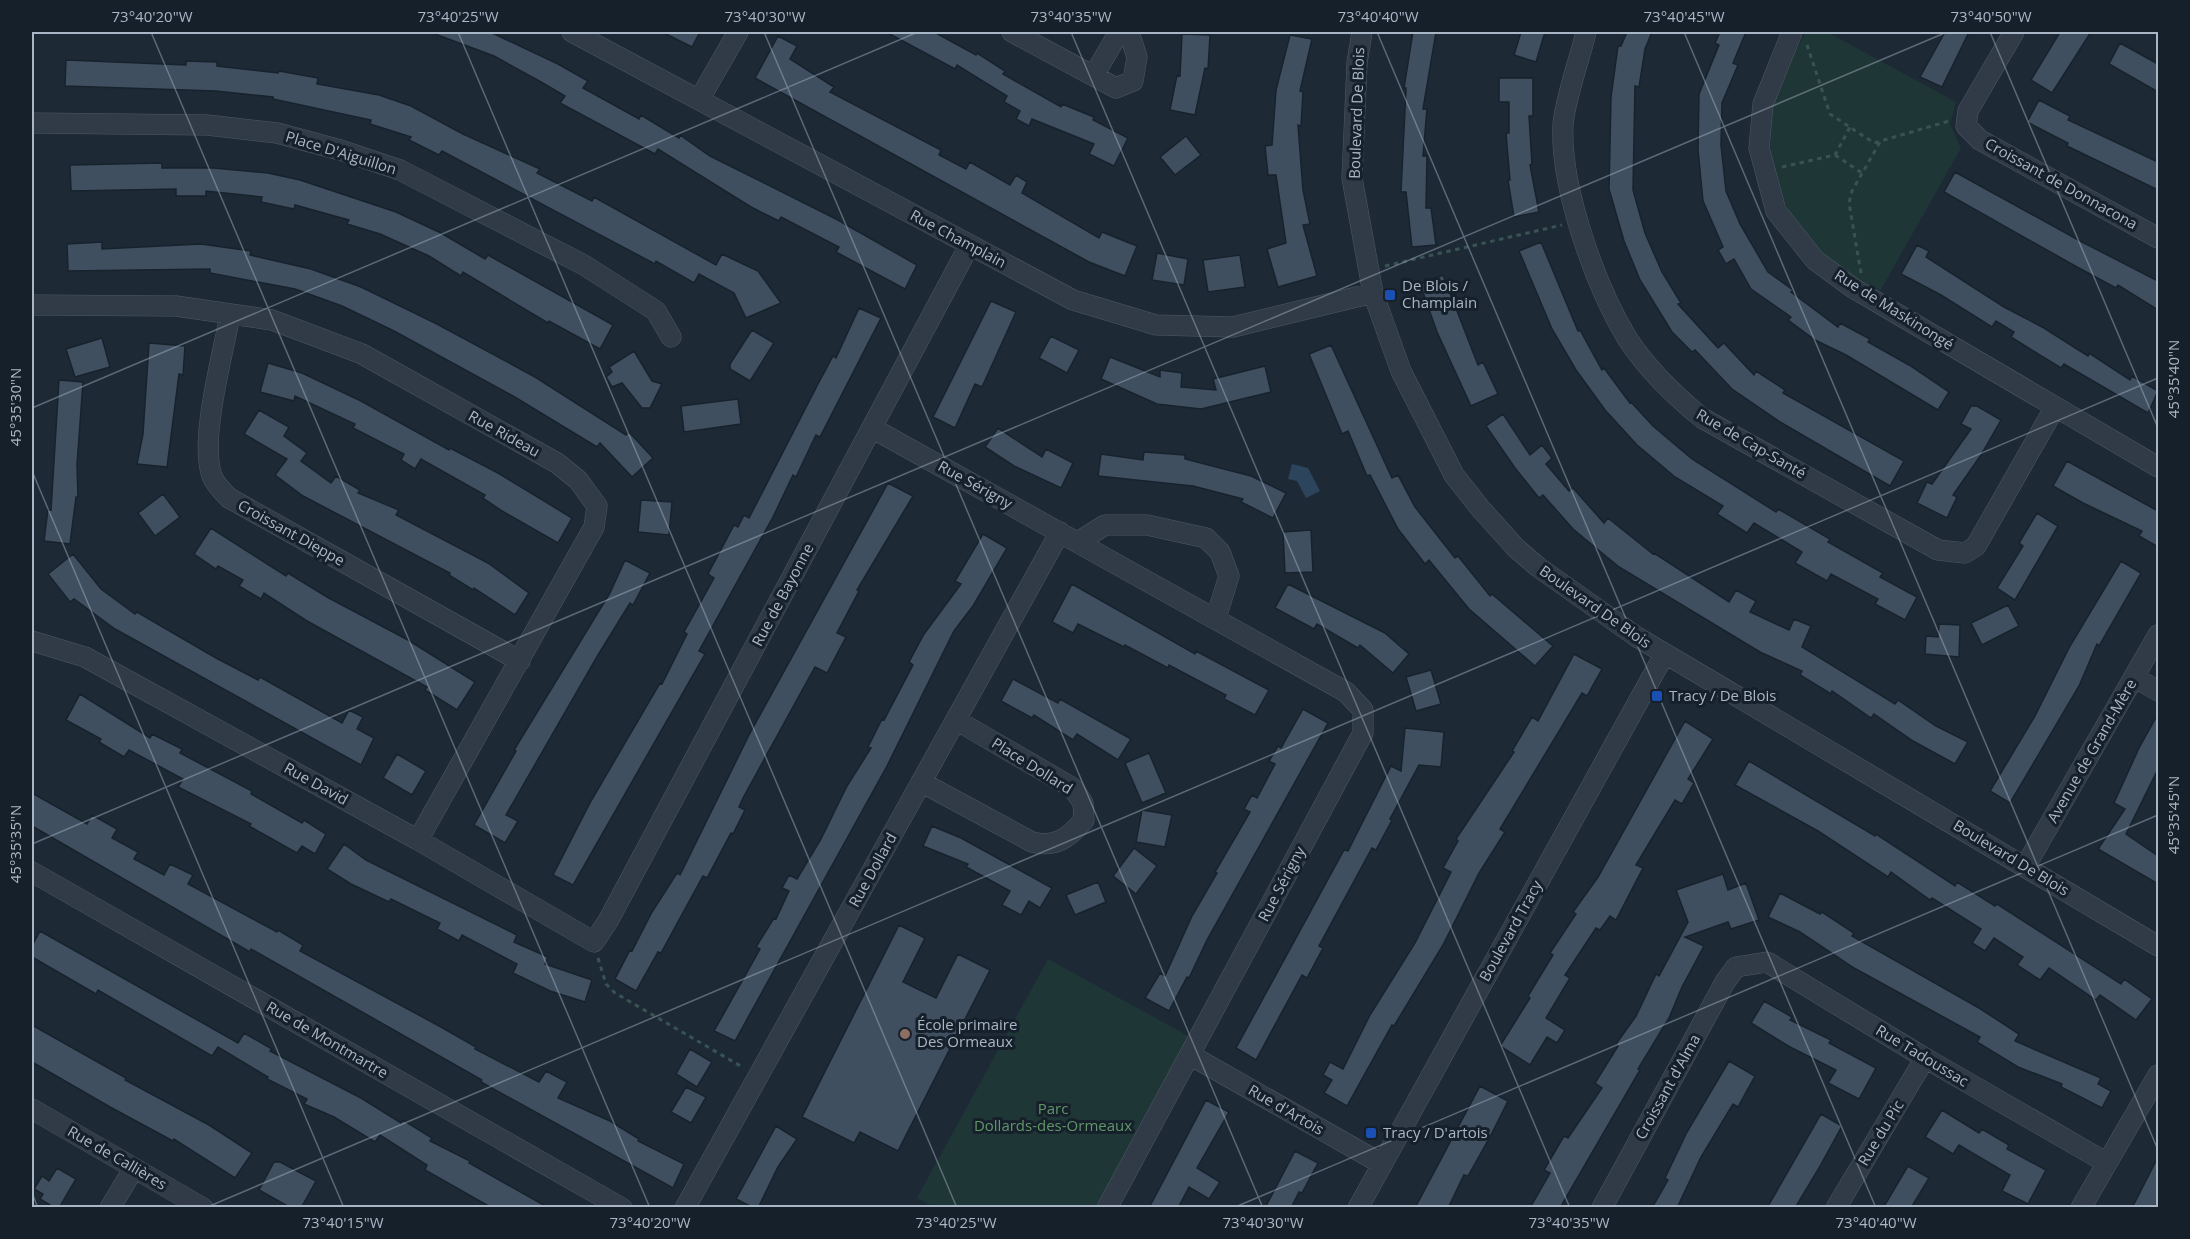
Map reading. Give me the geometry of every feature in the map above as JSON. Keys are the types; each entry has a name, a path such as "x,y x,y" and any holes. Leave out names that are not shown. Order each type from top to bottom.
{"street":[{"name":"Rue Champlain","path":"572,32 1073,300 1156,325 1233,327 1373,293"},
{"path":"699,100 738,32"},
{"path":"1012,32 1116,88 1133,81 1137,57 1129,32"},
{"path":"1094,75 1119,32"},
{"name":"Boulevard De Blois","path":"1362,32 1356,63 1352,178 1373,293 1411,391 1454,475 1480,508 1515,548 1554,580 1664,655 2158,946"},
{"name":"Rue de Cap-Santé","path":"1586,32 1563,123 1565,162 1579,222 1602,288 1628,339 1668,390 1702,418 1938,550 1965,553 1976,546 2055,407"},
{"path":"1968,115 2014,32"},
{"name":"Rue de Maskinongé","path":"1799,37 1763,104 1759,148 1776,211 1815,260 1853,288 2158,467"},
{"name":"Croissant de Donnacona","path":"1968,115 1966,126 1980,140 2158,238"},
{"name":"Place D'Aiguillon","path":"32,123 207,125 278,133 340,150 399,170 584,264 656,311 671,337"},
{"name":"Rue de Bayonne","path":"594,942 969,246"},
{"name":"Rue Rideau","path":"32,305 176,306 272,320 362,354 557,463 578,480 597,506 594,527 418,840"},
{"name":"Croissant Dieppe","path":"230,315 207,459 213,479 229,498 520,661"},
{"name":"Rue Sérigny","path":"872,428 1347,692 1363,710 1363,733 1107,1208"},
{"path":"1078,542 1105,525 1147,525 1206,538 1220,552 1229,576 1216,618"},
{"name":"Rue Dollard","path":"686,1208 1060,532"},
{"name":"Avenue de Grand-Mère","path":"2025,867 2158,635"},
{"name":"Rue David","path":"32,641 86,657 418,840 594,942"},
{"name":"Boulevard Tracy","path":"1358,1208 1664,655"},
{"path":"2134,677 2158,691"},
{"name":"Place Dollard","path":"921,782 1032,842 1044,845 1063,840 1084,820 1083,803 1073,788 956,720"},
{"name":"Rue de Montmartre","path":"32,872 622,1208"},
{"name":"Rue Tadoussac","path":"1736,967 1767,962 1925,1058 2107,1164"},
{"name":"Croissant d'Alma","path":"1602,1208 1725,982 1736,967"},
{"name":"Rue d'Artois","path":"1190,1055 1382,1164"},
{"name":"Rue du Pic","path":"1836,1208 1925,1058"},
{"path":"2081,1208 2158,1075"},
{"name":"Rue de Callières","path":"32,1109 203,1208"},
{"path":"110,1208 134,1168"}],"path":[{"path":"1799,37 1830,114 1874,143 1968,115"},
{"path":"1835,155 1850,127"},
{"path":"1853,288 1861,273 1862,265 1849,214 1849,203 1852,191 1881,141"},
{"path":"1765,171 1835,155 1863,173"},
{"path":"1369,270 1528,231 1579,222"},
{"path":"594,942 606,984 615,993 758,1076"}],"green space":[{"path":"1806,32 1827,32 1956,102 1950,124 1961,148 1880,291 1838,266 1815,246 1799,227 1778,185 1772,162 1770,138 1772,114 1784,75"},
{"name":"Parc Dollards-des-Ormeaux","path":"1048,959 1190,1037 1096,1207 934,1207 917,1198"}],"water":[{"path":"1292,464 1308,468 1320,491 1306,498 1297,481 1288,479"}],"building":[{"path":"436,32 490,32 558,64 588,81 583,88 639,119 641,115 679,138 680,135 710,156 836,219 917,265 905,289 836,252 839,247 781,217 779,221 751,207 658,149 655,154 560,103 565,96 494,56 435,34"},
{"path":"662,32 700,32 692,47"},
{"path":"886,32 934,32 976,55 977,53 1005,71 1003,74 1061,107 1062,104 1094,117 1093,120 1128,138 1114,166 1089,154 1094,144 1032,119 1029,126 1016,119 1020,111 1004,102 1007,96 957,65 955,69"},
{"path":"1413,32 1436,32 1423,109 1427,109 1423,156 1427,156 1426,208 1431,208 1436,245 1412,247 1406,192 1401,192 1406,88 1404,88"},
{"path":"1521,32 1545,32 1536,62 1514,55"},
{"path":"1627,32 1652,32 1645,49 1639,87 1635,86 1633,190 1645,233 1662,272 1681,303 1678,304 1718,348 1724,343 1754,375 1756,371 1785,390 1783,393 1904,461 1890,486 1780,422 1732,389 1695,350 1692,352 1672,332 1640,280 1624,241 1609,189 1611,97 1618,46 1621,46"},
{"path":"1720,32 1746,32 1733,63 1738,65 1722,103 1721,145 1726,191 1740,224 1768,272 1793,290 1791,292 1838,327 1840,323 1870,339 1868,342 1909,365 1949,392 1938,410 1846,355 1815,340 1788,320 1791,317 1751,289 1734,259 1726,264 1718,250 1723,247 1703,201 1698,150 1699,94 1719,45 1715,43"},
{"path":"1945,32 1969,32 1942,87 1920,77"},
{"path":"2060,32 2091,32 2052,93 2031,80"},
{"path":"1182,34 1210,35 1208,69 1205,68 1195,115 1170,110 1177,75 1180,76"},
{"path":"1290,35 1312,39 1300,91 1303,92 1301,126 1298,125 1303,190 1310,224 1303,225 1317,276 1278,287 1267,249 1286,243 1276,175 1268,175 1265,146 1272,145 1276,90"},
{"path":"778,36 797,46 790,59 834,87 830,92 941,150 939,155 966,169 970,162 1010,185 1016,175 1027,182 1022,193 1099,238 1102,232 1137,246 1125,276 1089,262 755,78"},
{"path":"2120,43 2158,64 2158,92 2109,64"},
{"path":"66,60 186,65 186,61 217,62 217,66 278,73 279,71 318,78 317,84 379,95 411,106 463,134 540,169 537,173 592,201 594,197 716,265 722,254 758,271 781,303 746,318 734,293 699,274 694,283 656,261 655,264 442,151 439,155 409,140 411,137 370,124 371,120 273,99 273,97 216,91 65,86"},
{"path":"1499,78 1533,78 1533,116 1529,116 1532,164 1530,165 1539,212 1514,217 1508,180 1510,180 1506,133 1509,133 1509,102 1499,102"},
{"path":"2039,100 2070,116 2068,120 2158,162 2158,190 2067,146 2068,143 2027,122"},
{"path":"1186,136 1201,155 1175,175 1160,157"},
{"path":"162,163 162,168 214,168 268,173 300,180 396,212 441,233 485,259 488,255 613,325 600,349 549,321 548,323 463,272 461,276 429,256 380,234 347,224 349,220 295,205 294,209 261,202 262,197 206,191 206,196 176,196 176,189 71,191 70,165"},
{"path":"1955,172 2158,281 2158,310 2118,285 2116,288 1944,192"},
{"path":"102,242 102,249 201,244 251,251 250,255 311,269 361,287 435,323 535,377 626,435 629,432 653,458 632,477 600,443 597,447 513,396 394,331 342,306 295,289 210,273 210,269 68,271 67,244"},
{"path":"1541,242 1578,331 1580,330 1602,370 1604,368 1630,403 1692,459 1776,512 1778,509 1830,539 1828,542 1883,573 1880,577 1917,597 1905,620 1875,604 1878,599 1831,574 1827,581 1795,563 1802,552 1754,523 1747,533 1717,514 1723,506 1675,477 1637,445 1605,410 1576,370 1552,329 1519,251"},
{"path":"1917,245 1929,251 1926,257 2004,307 2044,328 2088,356 2089,353 2130,380 2132,376 2158,391 2148,413 2064,364 2061,368 2011,337 2014,332 1996,321 1992,327 1941,295 1901,274"},
{"path":"1157,253 1188,259 1184,285 1152,280"},
{"path":"1240,255 1245,287 1208,292 1203,260"},
{"path":"1443,275 1478,365 1483,362 1498,394 1471,406 1437,332 1420,284"},
{"path":"991,301 1016,312 982,387 975,384 955,428 933,417"},
{"path":"859,308 881,318 820,437 816,435 796,477 793,475 773,517 699,651 705,654 573,885 553,875 591,801 660,683 662,684 687,634 684,632 714,578 708,574 734,525 738,527 744,515 749,518 833,356 836,358"},
{"path":"752,330 774,343 750,381 730,369 730,364"},
{"path":"1051,336 1079,350 1067,373 1039,358"},
{"path":"102,338 110,367 75,377 66,349"},
{"path":"149,343 185,346 183,375 179,374 167,467 137,464 143,434"},
{"path":"1331,345 1392,478 1398,475 1415,507 1455,558 1458,556 1490,596 1492,594 1553,646 1535,666 1469,609 1429,560 1425,564 1398,529 1370,475 1367,476 1348,431 1342,434 1309,354"},
{"path":"634,351 652,381 662,384 650,408 642,408 622,383 612,387 606,377 612,372 609,367"},
{"path":"1110,357 1160,377 1160,370 1182,373 1181,387 1216,390 1213,379 1265,366 1271,392 1201,409 1157,404 1101,379"},
{"path":"268,363 302,373 361,401 449,450 450,448 498,473 572,518 558,543 502,511 483,498 485,495 421,459 415,469 401,460 404,454 353,428 355,424 295,396 294,401 260,392"},
{"path":"59,380 83,382 77,465 78,497 76,497 70,544 44,541 48,509 51,510"},
{"path":"738,399 741,424 684,432 681,406"},
{"path":"1971,406 1977,406 2001,420 1981,455 1953,495 1957,497 1947,518 1917,503 1927,482 1932,484 1971,429 1961,424"},
{"path":"259,410 289,427 284,436 307,453 301,461 331,483 336,476 360,490 358,493 399,510 396,515 488,563 529,593 515,615 474,588 473,590 449,575 450,573 303,496 275,475 287,459 244,434"},
{"path":"1503,414 1530,455 1542,445 1552,458 1546,464 1569,491 1573,488 1604,523 1608,518 1653,554 1729,602 1736,590 1756,601 1750,612 1789,630 1794,619 1811,626 1802,647 1895,704 1898,700 1936,726 1968,742 1955,764 1913,741 1874,714 1871,718 1832,691 1831,694 1800,675 1802,671 1760,652 1619,567 1573,529 1543,495 1539,498 1515,468 1486,426"},
{"path":"998,428 1042,457 1046,449 1073,463 1061,488 1014,466 985,447"},
{"path":"1144,452 1185,455 1185,459 1251,476 1286,493 1273,518 1241,502 1243,499 1193,486 1098,476 1101,454 1143,460"},
{"path":"2067,461 2158,511 2158,547 2139,536 2142,531 2053,486"},
{"path":"888,483 913,496 857,590 859,591 837,633 846,637 827,673 815,667 743,798 739,807 745,810 733,834 731,833 707,878 703,876 661,953 658,952 636,991 615,979 652,912 677,873 680,875 750,733"},
{"path":"163,494 180,517 155,536 138,513"},
{"path":"641,500 672,502 669,535 638,532"},
{"path":"2037,513 2058,526 2015,600 1997,588 2023,546 2019,543"},
{"path":"211,528 286,576 288,573 327,597 408,640 475,682 457,710 425,690 427,687 307,621 264,593 261,599 239,586 243,580 218,566 216,569 194,554"},
{"path":"1311,530 1313,572 1285,573 1283,532"},
{"path":"983,534 1007,548 973,606 954,631 887,766 735,1041 714,1031 760,949 756,947 774,918 776,919 789,891 782,888 789,875 797,879 821,839 847,786 871,748 868,747 882,719 884,720 913,665 909,662 924,634 961,584 955,581"},
{"path":"73,554 101,589 135,614 137,612 216,658 258,680 260,677 342,723 349,710 363,717 357,729 374,738 361,765 115,629 74,599 70,602 48,574"},
{"path":"625,560 650,573 633,605 630,603 598,655 506,815 518,821 505,843 474,825 516,751 514,750 610,593"},
{"path":"2121,561 2141,573 2099,646 2097,644 2079,686 2010,803 1990,791 2035,716 2070,646"},
{"path":"1072,584 1195,654 1196,651 1269,690 1255,715 1224,699 1226,695 1169,665 1168,668 1078,624 1073,633 1052,622"},
{"path":"1288,584 1385,633 1409,654 1393,673 1360,645 1358,648 1317,624 1314,629 1275,608"},
{"path":"2008,605 2019,626 1982,645 1971,623"},
{"path":"1939,624 1960,625 1959,657 1925,654 1926,636 1938,637"},
{"path":"1574,654 1602,669 1587,696 1582,693 1500,829 1505,832 1479,873 1443,945 1394,1026 1392,1025 1347,1106 1324,1093 1332,1080 1323,1075 1330,1062 1343,1069 1370,1015 1415,943 1451,872 1443,868 1458,841 1456,839 1514,752 1512,751 1532,717 1538,721"},
{"path":"1431,670 1441,704 1416,711 1406,677"},
{"path":"1013,679 1058,703 1060,699 1131,739 1118,760 1077,734 1073,740 1034,715 1032,718 1001,701"},
{"path":"80,694 150,738 152,734 182,749 180,753 252,791 251,794 302,823 304,820 326,834 315,854 302,846 297,853 249,826 251,824 178,787 183,779 129,750 124,757 99,742 101,739 66,720"},
{"path":"1303,709 1328,723 1169,1011 1145,998 1160,973 1165,976 1192,916 1250,812 1244,809 1252,795 1257,798 1275,764 1269,761 1278,746 1281,748"},
{"path":"2158,714 2158,769 2126,834 2158,856 2158,884 2098,849 2125,809 2114,803 2139,748"},
{"path":"1685,721 1713,739 1688,779 1694,783 1682,804 1675,800 1636,865 1643,868 1616,920 1610,916 1600,930 1596,928 1565,975 1570,978 1546,1018 1565,1030 1557,1043 1547,1037 1530,1065 1500,1046 1530,998 1528,996 1553,955 1550,953 1576,914 1573,912 1598,877"},
{"path":"1405,728 1444,732 1441,767 1419,765 1376,850 1372,848 1319,946 1323,948 1307,978 1302,975 1256,1060 1236,1048 1344,850 1348,851 1391,766 1401,771"},
{"path":"1149,753 1166,793 1142,803 1125,763"},
{"path":"397,754 426,771 412,795 383,778"},
{"path":"1749,761 1875,836 1876,834 1955,886 1957,882 1995,906 1997,904 2121,984 2124,979 2152,999 2136,1020 2100,995 2096,1000 2049,968 2040,980 2017,965 2023,957 1994,938 1985,951 1972,943 1981,929 1932,898 1930,900 1891,872 1888,877 1818,831 1735,785"},
{"path":"32,793 87,824 92,815 117,829 112,838 138,852 134,859 164,875 170,864 193,875 188,884 277,932 278,930 303,945 300,951 441,1027 476,1047 475,1049 539,1082 546,1071 567,1082 558,1098 610,1121 639,1139 638,1141 684,1164 673,1188 481,1082 482,1080 251,949 250,952 32,826"},
{"path":"1142,810 1172,815 1165,847 1136,842"},
{"path":"932,826 961,838 1052,888 1040,908 1029,901 1021,915 1002,905 1010,891 966,867 968,864 923,846"},
{"path":"344,844 366,860 517,935 514,942 548,957 545,964 592,980 585,1002 550,991 513,973 517,964 462,935 459,941 437,929 440,923 391,899 389,902 351,884 327,869"},
{"path":"1134,848 1157,866 1136,894 1113,876"},
{"path":"1723,874 1728,890 1746,883 1759,920 1731,929 1728,922 1685,937 1704,946 1682,987 1669,1018 1638,1069 1640,1070 1560,1208 1530,1208 1550,1173 1544,1170 1564,1136 1568,1138 1602,1088 1595,1083 1618,1046 1616,1044 1636,1016 1656,974 1659,976 1688,922 1676,890"},
{"path":"1098,882 1106,902 1075,915 1066,895"},
{"path":"1780,893 1820,914 1822,912 1854,933 1852,936 1979,1008 2019,1034 2015,1041 2101,1078 2098,1084 2111,1091 2102,1108 2061,1087 2062,1084 2018,1067 1977,1042 1980,1037 1854,968 1800,932 1768,917"},
{"path":"899,925 925,938 903,982 936,998 958,954 990,970 898,1151 860,1132 854,1143 802,1117"},
{"path":"40,931 238,1043 244,1033 272,1049 270,1051 361,1098 401,1123 403,1120 432,1138 430,1141 470,1161 469,1163 549,1208 492,1208 425,1170 427,1165 380,1135 375,1142 334,1117 304,1104 307,1099 267,1079 268,1077 218,1047 212,1056 98,990 96,994 32,957 32,946"},
{"path":"1764,1001 1792,1017 1790,1020 1831,1040 1829,1043 1876,1068 1859,1099 1828,1083 1836,1070 1790,1047 1751,1023"},
{"path":"32,1025 126,1078 125,1080 209,1125 252,1153 235,1178 174,1139 173,1141 110,1107 32,1062"},
{"path":"690,1049 712,1062 697,1087 676,1074"},
{"path":"1729,1061 1755,1076 1738,1107 1733,1104 1701,1157 1677,1208 1652,1208 1668,1180 1665,1178 1687,1132"},
{"path":"1480,1086 1508,1101 1491,1135 1468,1176 1464,1175 1448,1208 1415,1208"},
{"path":"686,1087 706,1097 691,1123 671,1112"},
{"path":"1206,1100 1229,1112 1197,1168 1220,1182 1209,1199 1189,1187 1178,1208 1149,1208"},
{"path":"1942,1110 1979,1133 1982,1129 2009,1145 2007,1149 2046,1170 2028,1204 2002,1191 2010,1175 1959,1145 1953,1154 1925,1137"},
{"path":"1821,1114 1842,1126 1819,1168 1795,1208 1767,1208"},
{"path":"776,1126 797,1139 778,1167 758,1208 754,1208 736,1199"},
{"path":"1295,1151 1318,1163 1291,1208 1265,1208"},
{"path":"2158,1157 2158,1200 2155,1208 2132,1208"},
{"path":"274,1162 280,1162 316,1181 301,1208 291,1208 259,1190"},
{"path":"1908,1166 1929,1178 1911,1208 1883,1208"},
{"path":"57,1168 76,1179 59,1208 55,1208 40,1199 43,1194 34,1189 42,1176 49,1181"}],"place":[{"name":"De Blois / Champlain","path":"1390,295"},
{"name":"Tracy / De Blois","path":"1657,696"},
{"name":"École primaire Des Ormeaux","path":"905,1034"},
{"name":"Tracy / D'artois","path":"1371,1133"}]}
